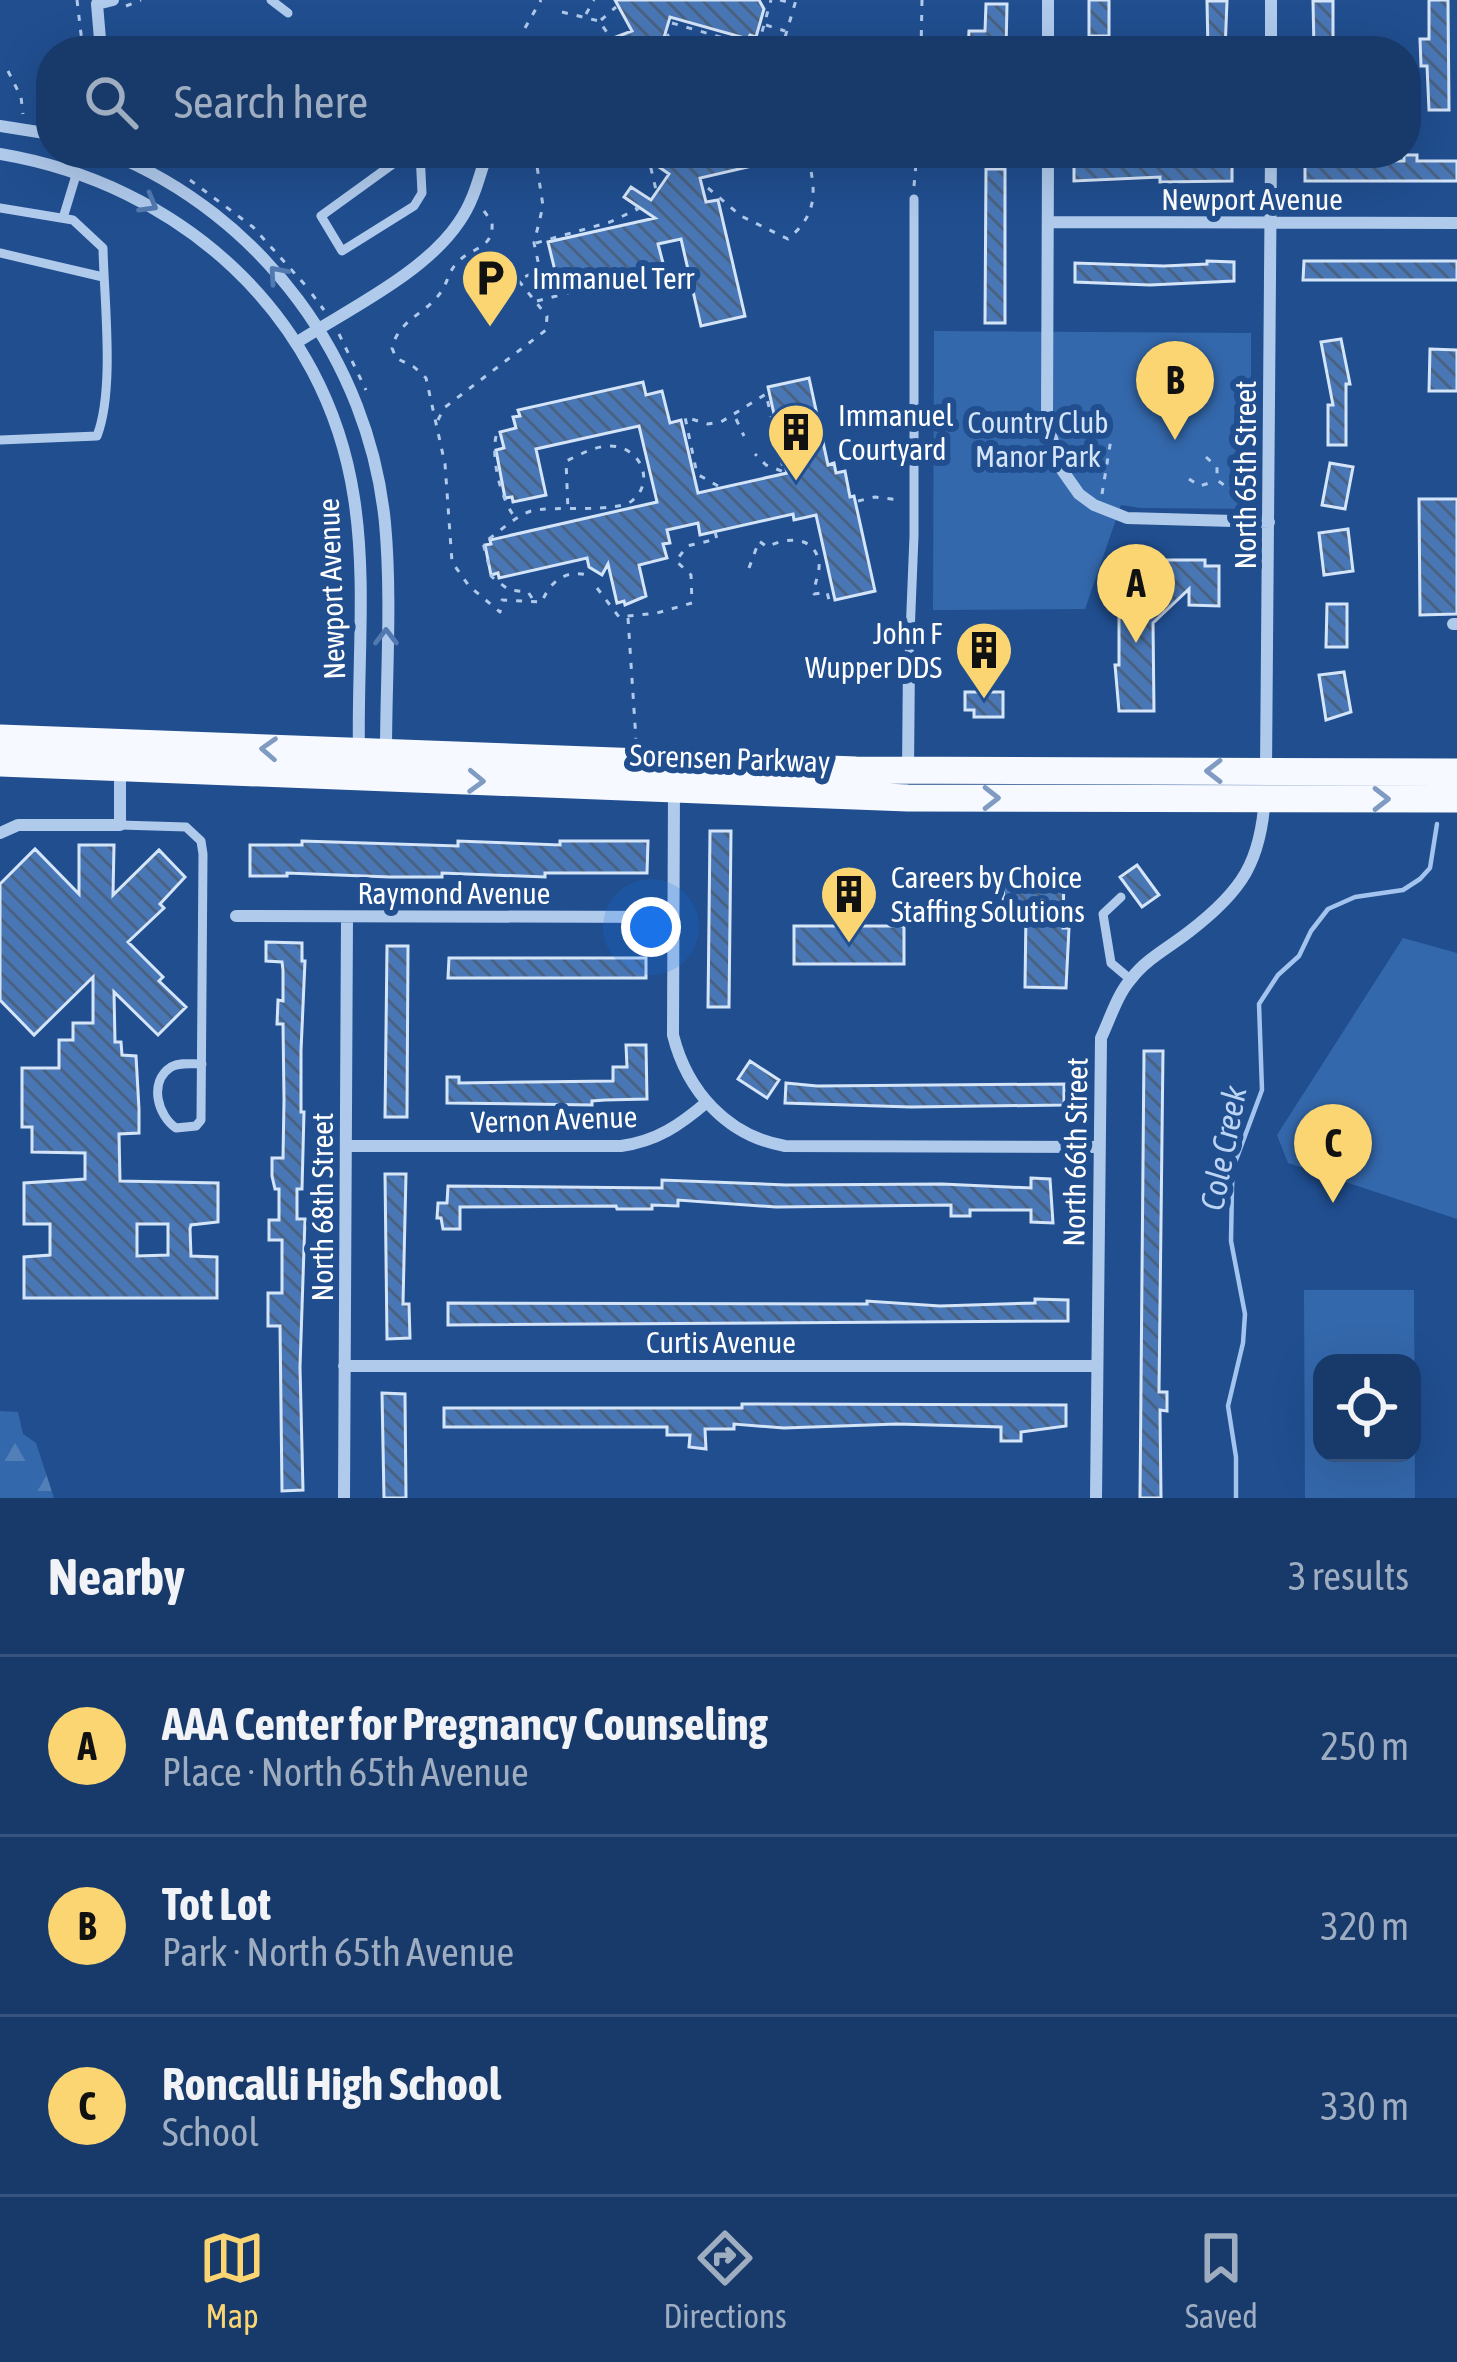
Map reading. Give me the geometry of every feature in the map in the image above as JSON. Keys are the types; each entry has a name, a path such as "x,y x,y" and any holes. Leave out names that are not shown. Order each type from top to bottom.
{"main road":[{"name":"Sorensen Parkway","path":"0,738 120,755 908,784 1266,785 1457,799"},
{"name":"Sorensen Parkway","path":"0,763 120,755"},
{"name":"Sorensen Parkway","path":"1266,785 1457,772"}],"street":[{"path":"1048,0 1048,36"},
{"path":"1271,0 1271,36"},
{"path":"99,36 96,2 114,6"},
{"path":"0,126 36,132"},
{"name":"Newport Avenue","path":"0,154 36,161"},
{"name":"Newport Avenue","path":"67,168 143,199 208,245 256,290 296,344 322,390 343,448 355,502 372,765"},
{"name":"Newport Avenue","path":"141,168 227,224 284,280 318,329 356,401 380,491 386,552 372,765"},
{"path":"296,344 394,281 450,235 470,203 482,168"},
{"path":"1048,168 1047,420 1051,445 1068,481 1094,505 1127,518 1270,522"},
{"name":"North 65th Street","path":"1266,785 1271,168"},
{"name":"Newport Avenue","path":"1048,222 1457,223"},
{"path":"908,659 908,784"},
{"path":"0,832 18,825 120,825 120,755"},
{"path":"674,777 673,1035 685,1072 707,1102 745,1132 785,1146 1099,1147"},
{"name":"North 66th Street","path":"1096,1498 1101,1038 1130,979 1234,892 1258,853 1266,785"},
{"name":"Raymond Avenue","path":"236,916 672,917"},
{"name":"North 68th Street","path":"344,1498 346,917"},
{"name":"Vernon Avenue","path":"346,1146 621,1146 675,1129 707,1102"},
{"name":"Curtis Avenue","path":"344,1366 1097,1366"}],"lane":[{"path":"271,0 288,13"},
{"path":"383,168 321,216 342,251 414,206 422,193 420,168"},
{"path":"63,218 77,170"},
{"path":"908,659 914,502 914,199"},
{"path":"0,208 73,220 103,248 105,388 103,422 97,436 0,440"},
{"path":"0,253 104,277"},
{"path":"120,825 186,827 201,841 202,1064 201,1120 196,1126 176,1128 162,1117 158,1104 161,1077 168,1068 202,1064"},
{"path":"1121,897 1103,914 1112,962 1130,979"}],"path":[{"path":"76,0 81,36"},
{"path":"114,6 141,0"},
{"path":"525,28 541,0"},
{"path":"585,15 593,0"},
{"path":"761,36 771,0"},
{"path":"780,0 795,2 786,36"},
{"path":"922,0 922,36"},
{"path":"599,22 616,7"},
{"path":"562,12 599,22 610,36"},
{"path":"672,23 716,36"},
{"path":"764,25 787,32"},
{"path":"701,36 702,32"},
{"path":"8,71 21,97 23,114"},
{"path":"537,168 543,206 534,243 547,298"},
{"path":"653,168 657,194"},
{"path":"708,188 741,216 788,239 806,222 815,201 810,168"},
{"path":"914,199 916,168"},
{"path":"484,201 481,206 492,222 491,238 454,266 432,302 398,329 392,348 396,358 422,372 437,422 452,562 469,586 500,612 502,600 528,604 532,600"},
{"path":"534,243 610,222 638,209 631,205"},
{"path":"437,422 444,408 546,330 547,316 518,280 539,270"},
{"path":"535,302 596,286"},
{"path":"718,486 697,474 685,418 714,424 735,417 766,394 784,472 755,454"},
{"path":"431,407 444,408"},
{"path":"735,417 744,436"},
{"path":"496,436 494,451 506,505 518,521"},
{"path":"1090,488 1102,496 1111,439"},
{"path":"532,600 528,592 509,590 492,577 484,543 533,511 568,510 624,506 643,485 640,463 628,451 612,446 566,461 568,510"},
{"path":"1206,457 1217,467 1217,480"},
{"path":"1189,479 1208,486 1217,480"},
{"path":"1217,480 1234,492 1251,492"},
{"path":"858,501 875,497 914,502"},
{"path":"530,499 533,511"},
{"path":"597,588 604,592 614,614 628,616 692,603 691,575 676,560 687,545 717,539 715,532"},
{"path":"749,568 759,541 767,547 786,539 801,541 813,548 819,560 814,594 827,592 829,600 833,599"},
{"path":"532,600 542,602 550,586 564,576 590,576"},
{"path":"628,616 634,750"}],"green space":[{"name":"Country Club Manor Park","path":"934,331 1251,333 1251,509 1121,505 1085,609 933,610"},
{"path":"1403,938 1457,953 1457,1219 1288,1163 1277,1135"},
{"path":"1304,1290 1414,1290 1414,1354 1313,1354 1313,1462 1415,1462 1415,1498 1305,1498"},
{"path":"0,1411 18,1412 23,1434 36,1443 54,1498 0,1498"}],"building":[{"path":"615,0 759,0 764,9 756,36 737,36 670,17 664,36 619,36 632,31"},
{"path":"1089,0 1109,0 1109,36 1089,36"},
{"path":"1429,0 1448,0 1449,110 1429,110 1421,39 1429,39"},
{"path":"1207,1 1227,1 1226,36 1208,36"},
{"path":"1313,1 1333,1 1333,36 1314,36"},
{"path":"986,4 1007,4 1006,36 969,36 969,31 985,31"},
{"path":"1421,161 1457,161 1457,181 1305,181 1305,168 1421,168"},
{"path":"660,168 744,168 700,178 706,202 718,200 745,316 701,326 681,239 658,244 663,263 559,287 548,242 655,218 624,197 631,187 651,200 669,174"},
{"path":"1074,168 1232,168 1232,181 1160,182 1160,177 1074,181"},
{"path":"986,169 1005,169 1005,323 985,323"},
{"path":"1304,261 1457,261 1457,280 1303,280"},
{"path":"1234,262 1234,281 1075,282 1075,263 1164,266"},
{"path":"1341,339 1350,384 1346,384 1346,445 1328,445 1328,405 1333,405 1321,342"},
{"path":"1430,349 1457,350 1457,391 1429,391"},
{"name":"Immanuel Courtyard","path":"809,378 828,465 834,463 836,473 845,471 850,497 854,496 875,591 835,600 816,515 794,520 793,514 700,535 698,523 667,530 670,543 663,544 667,558 639,565 646,596 625,605 624,601 617,603 608,564 602,575 589,567 587,558 499,578 498,573 491,575 485,545 490,540 657,502 639,426 536,449 546,495 513,502 512,497 505,498 496,450 504,448 500,432 516,428 513,417 520,416 518,410 643,382 646,395 662,391 670,423 681,420 698,493 787,473 768,387"},
{"path":"1330,463 1353,467 1345,509 1322,505"},
{"path":"1419,499 1457,499 1457,614 1420,615"},
{"path":"1348,529 1353,571 1324,575 1319,533"},
{"path":"1165,560 1205,560 1205,566 1219,566 1219,606 1189,605 1189,589 1153,623 1154,711 1119,711 1115,665 1119,665 1119,615 1128,615 1130,586 1149,567 1165,567"},
{"path":"1327,604 1347,604 1347,647 1326,647"},
{"path":"1344,672 1351,712 1326,720 1319,675"},
{"name":"John F Wupper DDS","path":"965,692 1003,692 1003,717 974,717 974,710 965,710"},
{"path":"710,831 731,831 729,1007 708,1007"},
{"path":"302,841 458,846 458,841 560,845 560,841 648,841 647,873 250,876 250,845 302,845"},
{"path":"79,845 114,845 113,895 159,850 185,877 160,904 164,908 128,942 186,1007 158,1035 114,992 115,1042 121,1042 122,1055 136,1056 139,1109 139,1133 119,1134 120,1181 218,1183 218,1222 191,1225 190,1229 191,1256 217,1257 217,1298 24,1298 24,1257 50,1255 50,1224 24,1224 24,1183 85,1179 85,1153 32,1152 32,1127 22,1127 22,1068 59,1068 59,1040 73,1040 73,1023 93,1023 93,977 34,1035 0,1000 0,884 35,849 79,894","holes":["137,1224 168,1224 168,1255 137,1256"]},
{"path":"1137,865 1159,895 1142,907 1120,877"},
{"path":"1004,871 1064,872 1063,928 1069,928 1066,988 1025,987 1026,912 1003,912"},
{"name":"Careers by Choice Staffing Solutions","path":"794,926 904,926 904,964 794,964"},
{"path":"266,942 302,943 305,961 302,1189 297,1189 297,1219 305,1219 300,1367 303,1490 282,1491 280,1326 268,1326 268,1293 282,1293 282,1240 269,1240 269,1220 279,1220 272,1158 283,1158 284,1100 283,1024 277,1024 283,970 282,962 266,961"},
{"path":"387,946 408,946 407,1117 385,1117"},
{"path":"449,958 646,958 646,978 448,978"},
{"path":"626,1045 646,1045 647,1099 592,1101 592,1105 447,1103 447,1077 459,1077 459,1083 613,1081 613,1067 627,1067"},
{"path":"1144,1051 1163,1051 1159,1392 1167,1392 1167,1411 1160,1410 1161,1498 1140,1498"},
{"path":"750,1061 779,1080 767,1098 738,1079"},
{"path":"786,1083 1064,1084 1064,1105 785,1103"},
{"path":"385,1174 406,1174 403,1304 409,1304 410,1338 387,1339"},
{"path":"1031,1178 1050,1179 1053,1223 1031,1222 1031,1210 970,1210 970,1216 951,1216 951,1205 776,1207 678,1200 678,1206 652,1205 652,1209 460,1207 460,1229 443,1229 437,1218 438,1203 447,1203 448,1186 662,1188 662,1180 1031,1188"},
{"path":"1035,1299 1068,1300 1068,1321 448,1325 448,1303 867,1301 940,1306 1035,1303"},
{"path":"382,1393 405,1394 406,1498 384,1498"},
{"path":"742,1404 1066,1405 1066,1426 1021,1432 1021,1441 1001,1441 1001,1427 734,1424 734,1429 705,1429 706,1449 689,1447 690,1435 667,1435 667,1427 444,1427 444,1408 742,1408"}],"waterway":[{"name":"Cole Creek","path":"1236,1498 1228,1406 1245,1314 1231,1241 1232,1187 1233,1168 1262,1090 1259,1004 1278,975 1299,956 1328,909 1355,897 1403,890 1420,879 1430,868 1437,824"}],"place":[{"name":"Immanuel Terr","path":"490,329"},
{"name":"Tot Lot","path":"1175,440"},
{"name":"Immanuel Courtyard","path":"796,483"},
{"name":"AAA Center for Pregnancy Counseling","path":"1136,643"},
{"name":"John F Wupper DDS","path":"984,701"},
{"name":"Careers by Choice Staffing Solutions","path":"849,945"},
{"name":"Roncalli High School","path":"1333,1203"}]}
